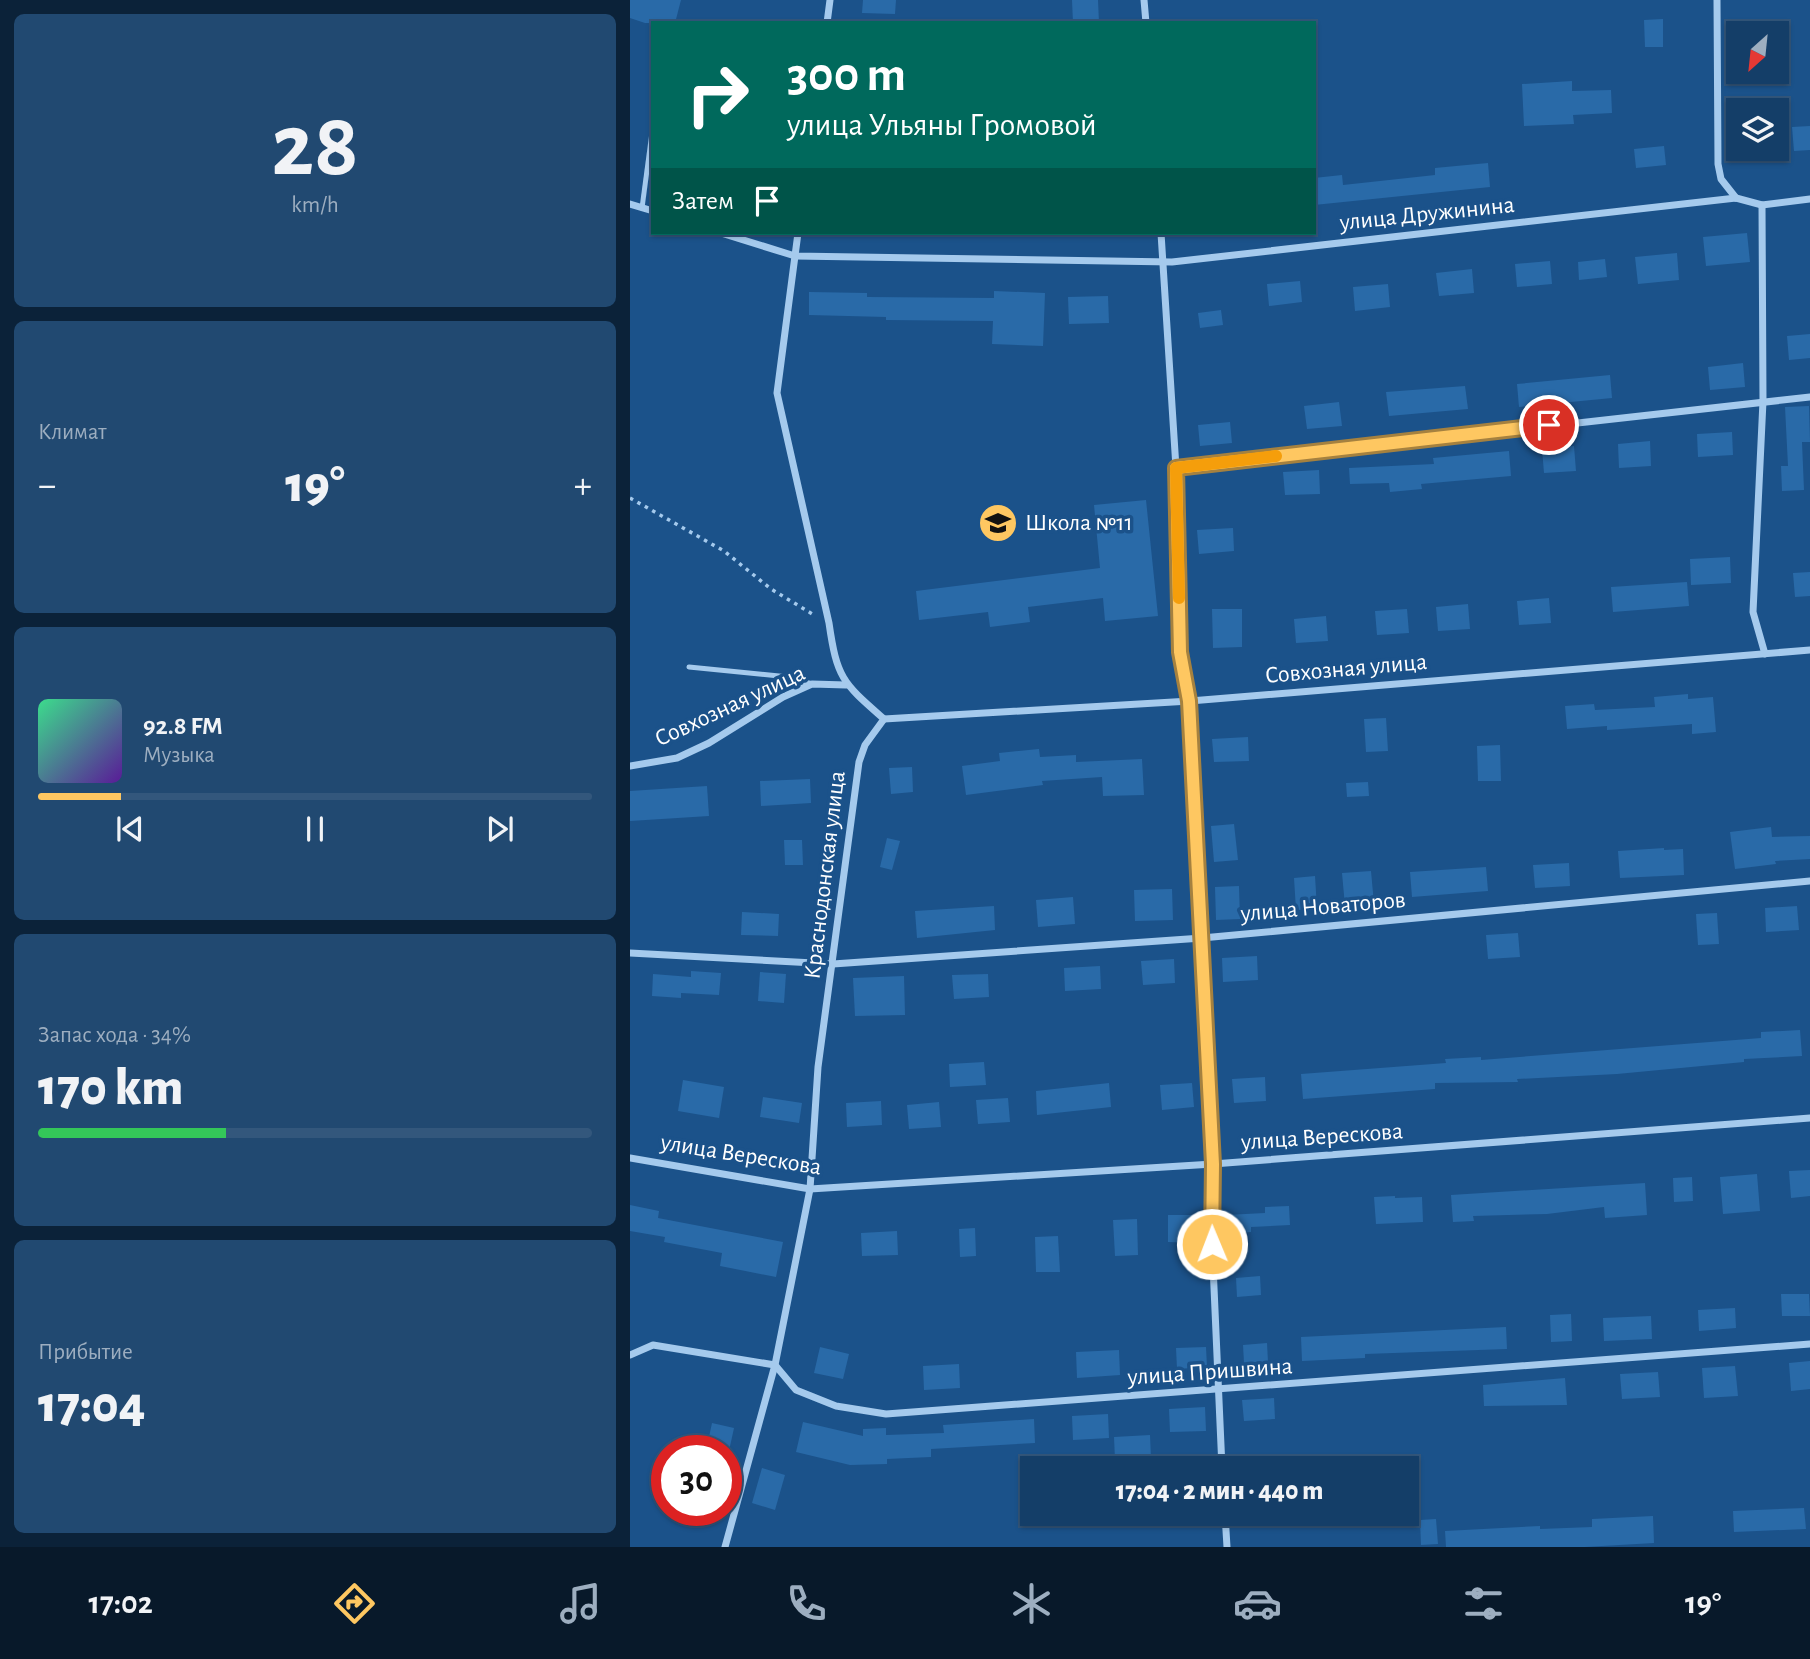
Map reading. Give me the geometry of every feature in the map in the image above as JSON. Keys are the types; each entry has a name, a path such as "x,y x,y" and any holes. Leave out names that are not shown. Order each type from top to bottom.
{"street":[{"path":"827,21 830,0"},
{"path":"1144,0 1146,21"},
{"path":"1717,0 1718,164 1721,179 1736,198"},
{"name":"улица Дружинина","path":"727,235 795,256 1163,262 1736,198 1762,205 1810,199"},
{"path":"630,204 651,210"},
{"path":"1762,205 1763,401 1753,611 1765,654"},
{"path":"798,235 777,393 829,624 834,662 846,685 884,719"},
{"path":"1161,235 1176,468 1180,652 1189,701 1202,938 1213,1164 1211,1220 1221,1456"},
{"path":"1176,468 1810,397"},
{"name":"Совхозная улица","path":"884,719 1189,701 1810,650"},
{"name":"Совхозная улица","path":"630,766 677,758 709,743 783,697 813,684 846,685"},
{"name":"Краснодонская улица","path":"725,1547 775,1365 810,1189 818,1067 859,762 865,745 884,719"},
{"name":"улица Новаторов","path":"630,953 833,964 1202,938 1810,881"},
{"name":"улица Верескова","path":"630,1157 810,1189 1213,1164 1810,1118"},
{"path":"630,1355 653,1345 775,1365"},
{"name":"улица Пришвина","path":"775,1365 796,1390 836,1406 886,1414 1810,1345"},
{"path":"1226,1526 1227,1547"}],"lane":[{"path":"642,208 651,140"},
{"path":"689,667 789,677 813,684"}],"path":[{"path":"630,498 724,551 771,589 829,624"}],"building":[{"path":"630,0 681,0 676,21 645,23 630,18"},
{"path":"863,0 896,0 895,14 862,13"},
{"path":"1072,0 1098,0 1099,21 1073,21"},
{"path":"1663,19 1663,47 1645,47 1644,20"},
{"path":"1572,81 1572,91 1611,90 1612,113 1573,115 1574,124 1524,126 1522,84"},
{"path":"1810,126 1810,150 1794,151 1792,127"},
{"path":"1664,146 1666,165 1636,168 1634,149"},
{"path":"1488,163 1490,187 1316,205 1316,178 1342,175 1343,185 1435,175 1435,168"},
{"path":"1747,233 1750,262 1706,266 1703,237"},
{"path":"1677,253 1679,280 1638,284 1635,257"},
{"path":"1605,259 1607,277 1579,280 1578,262"},
{"path":"1550,261 1552,284 1517,287 1515,264"},
{"path":"1472,269 1474,293 1439,296 1436,273"},
{"path":"1300,281 1302,302 1269,306 1267,284"},
{"path":"1388,284 1390,307 1355,311 1353,287"},
{"path":"994,291 1045,293 1043,346 992,344 993,321 886,320 886,317 809,315 809,292 867,293 867,297 994,298"},
{"path":"1108,296 1109,323 1069,324 1068,297"},
{"path":"1221,310 1223,325 1200,328 1198,313"},
{"path":"1810,334 1810,358 1789,360 1787,336"},
{"path":"1743,363 1745,387 1710,390 1708,367"},
{"path":"1610,375 1612,398 1519,407 1517,384"},
{"path":"1465,386 1468,409 1389,416 1386,392"},
{"path":"1339,402 1342,426 1307,429 1304,406"},
{"path":"1809,406 1810,442 1802,442 1804,490 1782,491 1781,466 1788,466 1785,407"},
{"path":"1230,422 1232,443 1200,446 1198,425"},
{"path":"1732,432 1733,455 1698,457 1697,434"},
{"path":"1650,441 1651,466 1619,468 1618,444"},
{"path":"1574,446 1576,471 1544,473 1542,449"},
{"path":"1509,451 1511,476 1421,484 1422,489 1390,492 1389,483 1350,484 1349,468 1434,464 1433,458"},
{"path":"1319,470 1320,494 1285,495 1283,472"},
{"path":"1146,500 1158,616 1105,621 1103,598 1028,607 1030,622 990,627 988,612 919,620 916,591 1100,568 1094,505"},
{"path":"1233,528 1234,551 1199,554 1197,530"},
{"path":"1730,557 1731,583 1691,585 1690,559"},
{"path":"1810,572 1810,596 1795,597 1793,573"},
{"path":"1687,582 1689,606 1613,612 1611,587"},
{"path":"1549,598 1551,623 1519,625 1517,601"},
{"path":"1468,604 1470,629 1438,631 1436,607"},
{"path":"1212,609 1242,609 1242,647 1213,648"},
{"path":"1407,609 1409,633 1377,635 1375,611"},
{"path":"1326,616 1328,641 1296,643 1294,619"},
{"path":"1688,694 1688,699 1713,697 1716,732 1692,734 1692,724 1607,730 1607,726 1567,729 1565,706 1594,704 1595,710 1655,707 1654,697"},
{"path":"1386,718 1388,751 1366,752 1364,719"},
{"path":"1248,737 1249,761 1214,762 1212,739"},
{"path":"1500,745 1501,781 1478,781 1477,746"},
{"path":"1039,749 1040,757 1076,755 1076,762 1142,759 1144,795 1103,796 1102,777 1042,781 1043,785 966,795 962,766 1000,761 999,753"},
{"path":"912,767 913,792 891,794 889,768"},
{"path":"810,779 811,803 761,806 760,781"},
{"path":"1368,782 1369,796 1347,797 1346,783"},
{"path":"707,786 709,816 630,821 630,791"},
{"path":"1234,824 1238,860 1214,862 1211,826"},
{"path":"1771,827 1772,837 1810,836 1810,859 1775,861 1776,864 1735,869 1730,832"},
{"path":"887,838 900,841 892,870 880,867"},
{"path":"784,840 802,840 803,865 785,865"},
{"path":"1683,849 1684,875 1620,878 1618,851"},
{"path":"1569,863 1570,886 1535,888 1533,865"},
{"path":"1486,867 1488,891 1412,897 1410,872"},
{"path":"1371,871 1374,904 1345,906 1342,873"},
{"path":"1315,876 1317,909 1296,910 1294,878"},
{"path":"1239,886 1240,919 1216,920 1215,887"},
{"path":"1172,889 1173,920 1135,921 1134,890"},
{"path":"1073,897 1075,924 1038,927 1036,900"},
{"path":"994,906 995,930 917,938 915,911"},
{"path":"1797,906 1799,930 1766,932 1765,908"},
{"path":"742,912 779,914 778,936 741,935"},
{"path":"1717,913 1719,944 1698,945 1696,914"},
{"path":"1518,933 1520,957 1488,959 1486,935"},
{"path":"1257,956 1258,980 1223,982 1222,958"},
{"path":"1174,959 1175,983 1143,985 1141,961"},
{"path":"1100,966 1101,989 1065,991 1064,968"},
{"path":"691,971 721,973 719,995 681,993 681,998 652,996 653,974 691,977"},
{"path":"760,972 786,974 784,1003 758,1001"},
{"path":"988,974 989,997 954,999 952,975"},
{"path":"904,976 905,1015 855,1016 853,978"},
{"path":"1800,1030 1802,1056 1744,1059 1744,1062 1617,1074 1517,1079 1518,1082 1435,1083 1435,1089 1303,1099 1301,1074 1446,1063 1445,1059 1481,1057 1481,1060 1761,1038 1761,1032"},
{"path":"984,1062 986,1085 950,1087 949,1064"},
{"path":"1265,1077 1266,1101 1234,1103 1232,1079"},
{"path":"683,1080 724,1087 719,1118 678,1111"},
{"path":"1109,1083 1111,1107 1037,1115 1036,1091"},
{"path":"1192,1083 1194,1107 1162,1110 1160,1085"},
{"path":"763,1097 802,1103 799,1123 760,1117"},
{"path":"1008,1098 1010,1122 978,1124 976,1100"},
{"path":"881,1101 882,1125 847,1127 846,1103"},
{"path":"939,1102 941,1127 909,1129 907,1105"},
{"path":"1810,1170 1810,1196 1791,1198 1789,1171"},
{"path":"1757,1174 1760,1211 1723,1214 1720,1177"},
{"path":"1692,1177 1693,1201 1674,1202 1673,1178"},
{"path":"1645,1183 1647,1215 1605,1218 1604,1207 1547,1214 1473,1216 1474,1221 1453,1222 1451,1195"},
{"path":"1374,1197 1422,1197 1423,1222 1376,1224"},
{"path":"630,1205 659,1211 658,1218 783,1242 776,1277 720,1266 722,1253 664,1242 665,1237 630,1231"},
{"path":"1289,1206 1290,1225 1251,1227 1251,1232 1227,1234 1226,1215 1265,1213 1265,1207"},
{"path":"1168,1215 1194,1215 1193,1243 1168,1242"},
{"path":"1137,1219 1138,1255 1115,1256 1113,1220"},
{"path":"975,1228 976,1256 960,1257 959,1229"},
{"path":"897,1231 898,1255 862,1256 861,1233"},
{"path":"1058,1236 1060,1272 1036,1272 1035,1237"},
{"path":"1260,1276 1261,1295 1237,1297 1236,1278"},
{"path":"1781,1294 1809,1294 1810,1316 1782,1316"},
{"path":"1735,1308 1736,1328 1699,1331 1698,1310"},
{"path":"1571,1314 1572,1341 1551,1342 1550,1315"},
{"path":"1651,1316 1652,1339 1604,1341 1603,1318"},
{"path":"1506,1327 1507,1349 1365,1354 1365,1358 1302,1361 1301,1337"},
{"path":"1267,1343 1268,1362 1244,1363 1243,1345"},
{"path":"820,1347 849,1354 843,1379 814,1373"},
{"path":"1206,1347 1207,1367 1177,1369 1176,1348"},
{"path":"1119,1350 1120,1375 1077,1378 1076,1352"},
{"path":"1810,1361 1810,1389 1791,1391 1789,1363"},
{"path":"959,1364 960,1388 924,1390 923,1366"},
{"path":"1735,1366 1738,1396 1704,1398 1702,1368"},
{"path":"1658,1372 1660,1397 1622,1399 1620,1374"},
{"path":"1565,1378 1567,1405 1484,1406 1483,1385"},
{"path":"1274,1398 1275,1419 1244,1421 1242,1400"},
{"path":"1205,1407 1206,1431 1170,1432 1169,1409"},
{"path":"1108,1414 1109,1438 1073,1440 1072,1416"},
{"path":"1034,1419 1035,1443 931,1449 931,1457 887,1459 887,1464 850,1465 796,1452 803,1422 863,1436 863,1429 886,1428 886,1435 944,1433 943,1425"},
{"path":"712,1423 734,1428 732,1435 709,1435"},
{"path":"1150,1435 1151,1456 1115,1456 1114,1437"},
{"path":"762,1468 785,1475 775,1510 752,1503"},
{"path":"1804,1508 1806,1529 1734,1532 1733,1511"},
{"path":"1653,1516 1654,1543 1585,1547 1446,1547 1445,1531 1540,1526 1540,1529 1592,1527 1592,1519"},
{"path":"1436,1519 1438,1544 1421,1545 1420,1520"}],"slow traffic":[{"path":"1179,598 1176,468 1276,456"}],"place":[{"name":"Школа №11","path":"998,523"}],"route":[{"path":"1212,1244 1213,1164 1189,701 1180,652 1176,468 1549,425"}]}
